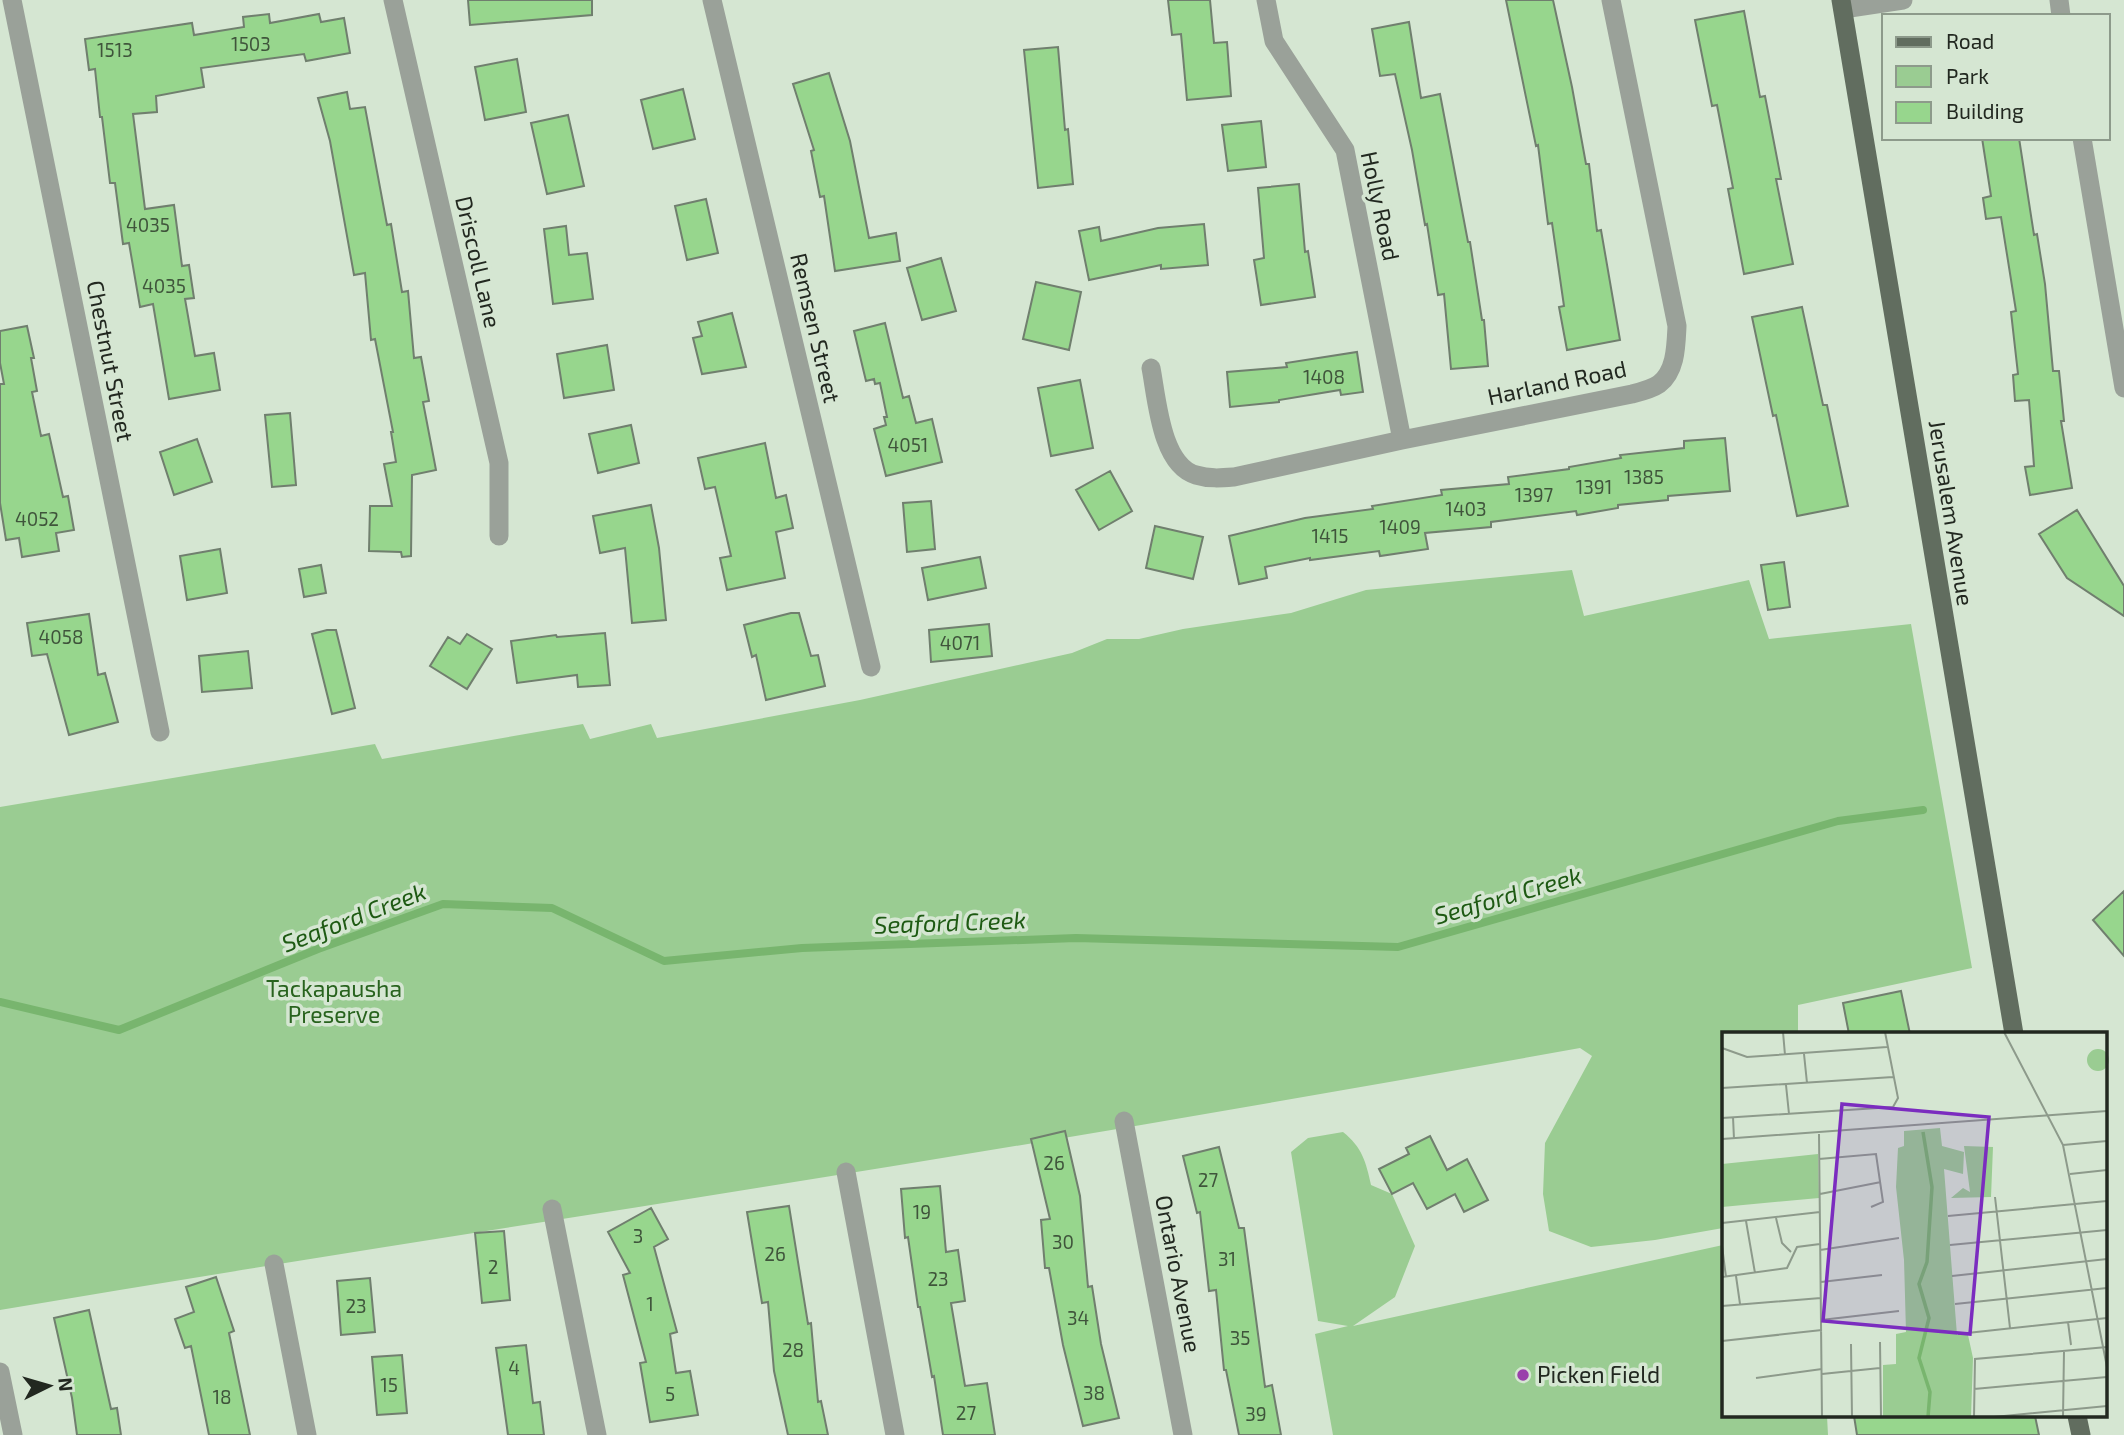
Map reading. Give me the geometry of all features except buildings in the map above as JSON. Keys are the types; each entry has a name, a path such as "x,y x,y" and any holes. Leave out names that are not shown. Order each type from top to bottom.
{"main road":[{"name":"Jerusalem Avenue","path":"1842,5 2014,1032"}],"street":[{"name":"Chestnut Street","path":"12,0 160,732"},
{"name":"Driscoll Lane","path":"393,0 499,463 499,536"},
{"name":"Remsen Street","path":"712,0 871,667"},
{"name":"Holly Road","path":"1266,0 1274,41 1345,150 1402,440"},
{"name":"Harland Road","path":"1150,368 1167,446 1178,463 1193,475 1212,478 1234,477 1632,394 1658,385 1671,369 1676,349 1676,326 1611,0"},
{"path":"1842,5 1903,0"},
{"path":"2082,140 2124,388"},
{"name":"Ontario Avenue","path":"1124,1121 1183,1435"},
{"path":"846,1172 895,1435"},
{"path":"552,1209 597,1435"},
{"path":"274,1264 307,1435"},
{"path":"0,1372 13,1435"}],"green space":[{"name":"Tackapausha Preserve","path":"1572,570 1584,616 1749,580 1769,639 1911,624 1972,968 1798,1005 1798,1032 1722,1032 1722,1228 1655,1240 1591,1247 1549,1231 1543,1194 1545,1143 1592,1056 1580,1048 967,1154 0,1310 0,807 375,744 382,759 583,724 590,739 651,724 657,738 860,700 1072,653 1107,639 1139,639 1183,629 1291,613 1366,590"},
{"name":"Picken Field","path":"1343,1132 1355,1143 1371,1185 1392,1194 1415,1246 1395,1297 1353,1326 1722,1245 1722,1418 1827,1418 1828,1435 1333,1435 1315,1334 1348,1326 1318,1321 1291,1152 1308,1138"}],"waterway":[{"name":"Seaford Creek","path":"0,1002 119,1030 318,949 443,904 552,908 664,961 802,948 1076,938 1398,947 1838,821 1923,810"}],"place":[{"name":"Picken Field","path":"1523,1375"}]}
